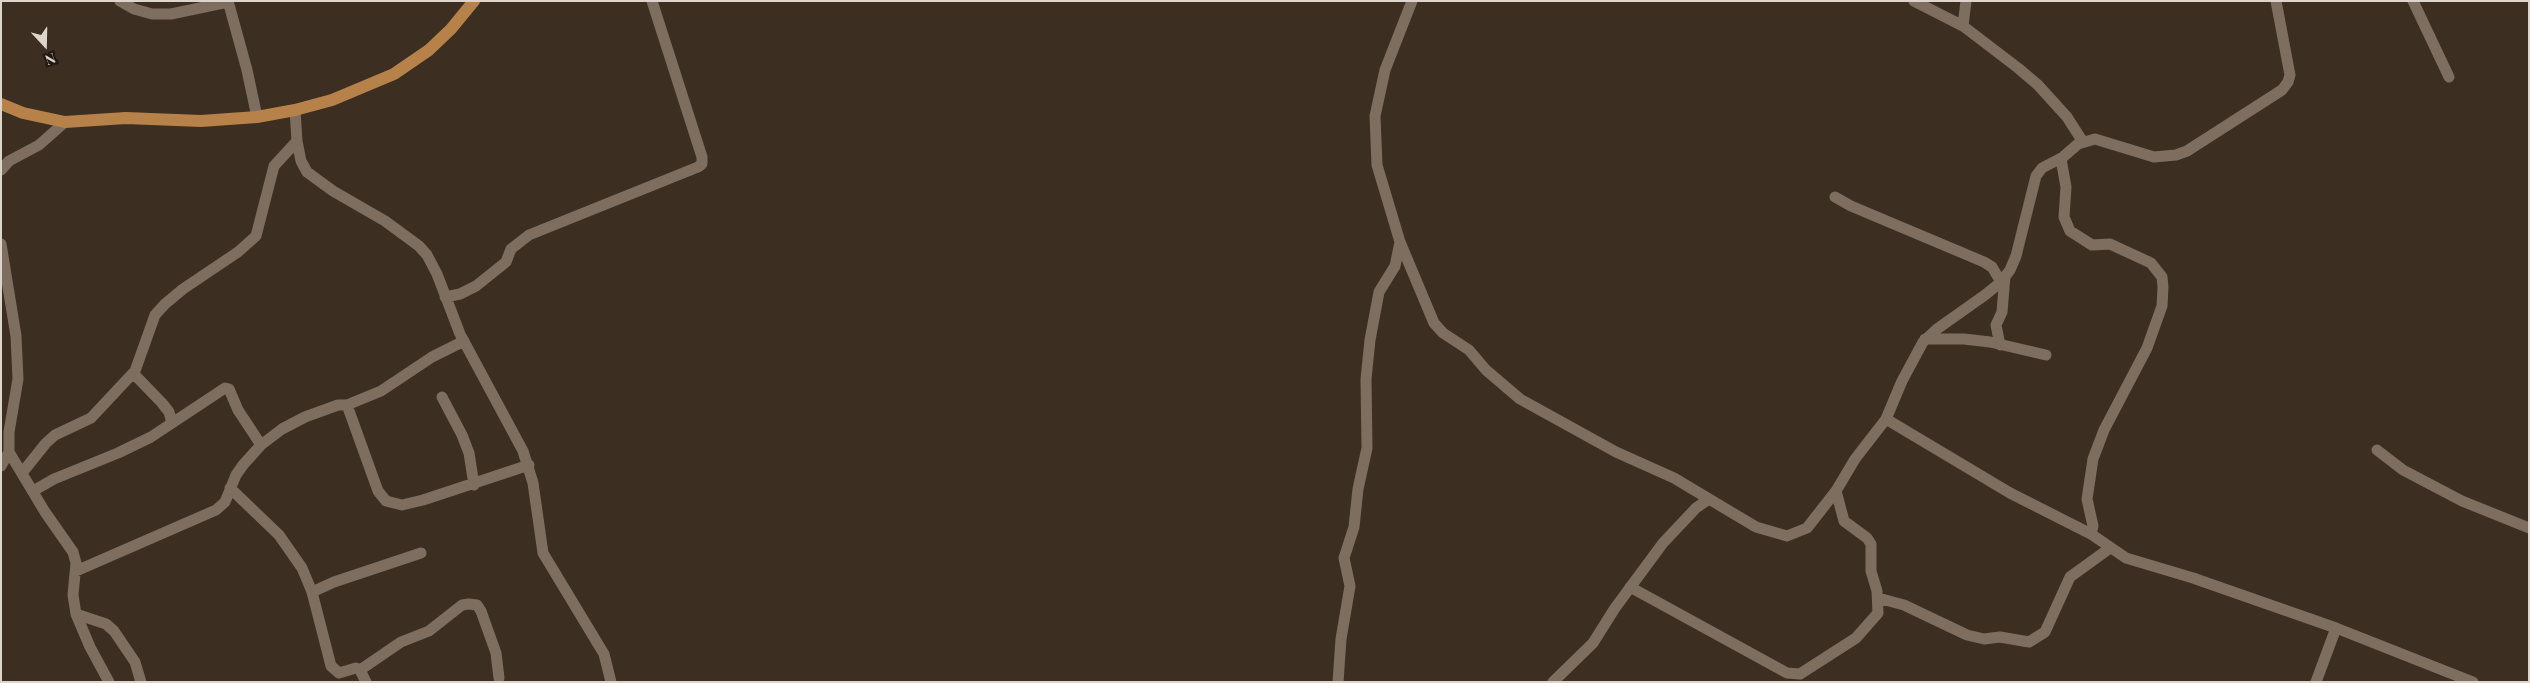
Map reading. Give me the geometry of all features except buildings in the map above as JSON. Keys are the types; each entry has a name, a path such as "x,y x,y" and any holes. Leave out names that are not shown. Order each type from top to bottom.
{"main road":[{"path":"1,104 23,114 65,122 126,118 201,121 257,117 295,110 332,100 394,74 429,50 451,29 474,1"}],"street":[{"path":"120,1 134,9 152,14 171,14 228,1 247,70 257,117"},
{"path":"445,297 460,294 476,286 506,262 511,249 529,235 698,168 702,164 702,157 652,1"},
{"path":"1412,1 1385,70 1374,116 1377,165 1400,242 1434,323 1443,333 1469,350 1486,370 1520,399 1607,448 1674,478 1756,527 1787,536 1806,528 1836,491 1855,459 1886,419 1902,381 1925,340 2003,279 2016,256 2036,176 2042,168 2083,142 2095,139 2154,157 2176,155 2187,151 2282,90 2288,82 2290,75 2276,1"},
{"path":"1914,1 1963,26 2038,86 2067,117 2083,142"},
{"path":"1963,26 1966,1"},
{"path":"2413,1 2449,77"},
{"path":"295,110 297,141 301,161 306,172 316,180 385,221 419,246 427,255 437,274 450,312 519,442 528,465 538,510 542,553 604,654 611,682"},
{"path":"1,170 9,162 39,145 65,122"},
{"path":"22,473 46,443 55,436 91,418 133,373 143,352 155,315 183,289 238,252 256,236 274,166 297,141"},
{"path":"2060,158 2066,182 2064,217 2070,230 2092,245 2110,244 2151,263 2162,277 2163,287 2162,306 2154,333 2104,430 2093,460 2087,499 2093,526 2092,534"},
{"path":"1835,197 1992,267 2003,279 2002,312 1996,326 2000,345"},
{"path":"1338,682 1341,639 1350,586 1344,558 1354,527 1358,489 1367,448 1366,379 1370,340 1379,292 1395,266 1400,242"},
{"path":"1,244 16,336 18,379 7,419 9,452 72,552 76,563 73,595 76,614 90,647 108,681"},
{"path":"1925,340 1964,339 2046,355"},
{"path":"76,571 216,510 225,502 230,488 243,465 261,445 305,417 338,405 347,405 381,391 432,357 464,341"},
{"path":"133,373 169,412 172,424"},
{"path":"33,492 54,479 134,446 172,424 225,388 229,389 238,410 261,445"},
{"path":"442,397 462,435 468,453 474,485"},
{"path":"347,405 378,491 386,501 402,505 474,485 528,465"},
{"path":"1886,419 2010,493 2092,534 2126,558 2194,578 2336,628 2473,682"},
{"path":"2378,450 2403,470 2462,501 2529,528"},
{"path":"1,466 9,452"},
{"path":"230,488 254,509 288,545 312,592 331,666 339,673 356,668 360,670 366,682"},
{"path":"1630,587 1792,675 1807,670 1856,638 1878,613 1878,598 1871,572 1871,544 1867,538 1844,522 1836,491"},
{"path":"1553,682 1593,643 1630,587 1663,543 1685,518 1708,499"},
{"path":"1878,598 1904,605 1967,635 1984,639 2000,637 2022,643 2029,642 2044,632 2070,577 2110,548"},
{"path":"312,592 334,582 421,553"},
{"path":"360,670 402,642 429,631 462,605 469,604 477,605 481,611 496,653 499,678"},
{"path":"76,614 106,624 114,632 135,662 141,682"},
{"path":"2316,682 2336,628"}]}
